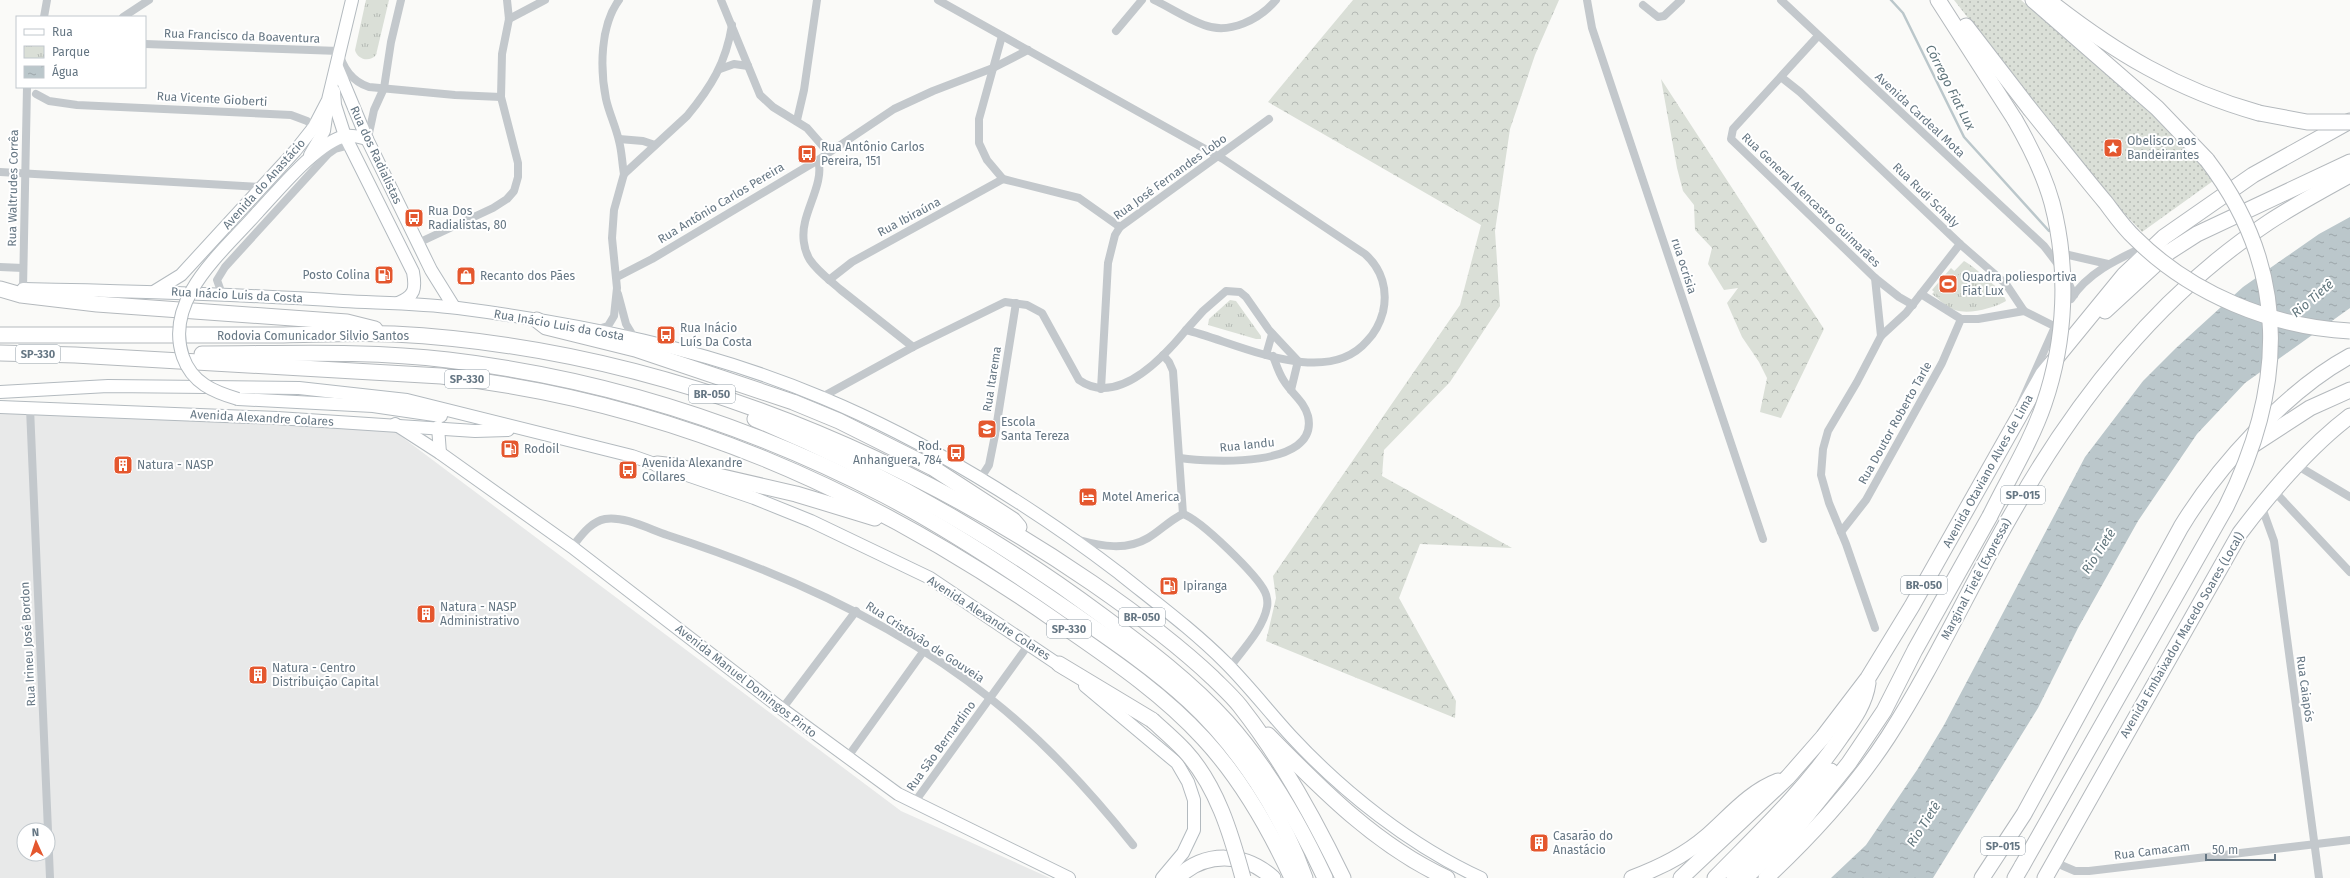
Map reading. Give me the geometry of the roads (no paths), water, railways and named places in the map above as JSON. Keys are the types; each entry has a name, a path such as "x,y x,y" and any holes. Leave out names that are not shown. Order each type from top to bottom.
{"highway":[{"path":"2019,872 2226,507 2250,455 2264,406 2271,363 2268,301 2260,258 2234,198 2207,160 2157,108 2033,0"},
{"path":"2048,0 2090,33 2129,59 2178,85 2212,99 2259,113 2307,122 2350,121"},
{"path":"1940,2 1963,23 2135,238 2173,269 2222,298 2250,310 2322,330 2350,331"},
{"path":"1745,878 1791,835 1813,810 1850,763 1884,711 1915,650 1990,516 2044,404 2061,335 2062,310 2060,240 2052,202 2039,167 2015,120 1940,2"},
{"name":"Avenida Otaviano Alves de Lima","path":"1681,878 1788,777 1823,737 1868,678 1912,606 2018,415 2043,374 2124,276 2164,237 2253,175 2350,121"},
{"path":"2074,335 2100,315 2170,252 2197,234 2222,220 2350,162"},
{"name":"Marginal Tietê (Expressa)","path":"1766,878 1794,852 1828,816 1887,738 1918,687 2017,503 2063,430 2102,377 2168,304 2212,265 2268,222 2350,175"},
{"path":"0,289 21,295 97,304 347,322 393,334"},
{"path":"537,320 546,327 635,349 793,402 839,421 933,468 1013,520 1034,544"},
{"name":"Rodovia Comunicador Silvio Santos","path":"0,335 393,334 497,345 577,358 730,398 832,438 945,493 1034,544 1148,621 1196,662 1238,704 1291,780 1343,878"},
{"name":"SP-330","path":"0,353 75,355 441,376 483,381 543,391 658,420 722,442 813,479 921,533 1034,605 1136,678 1175,710 1206,740 1235,777 1266,825 1292,878"},
{"path":"75,355 333,353 447,360 552,377 607,389 664,404 761,439 848,477 952,534 1020,577 1160,676 1191,702 1237,756 1267,801 1298,860 1305,878"},
{"name":"SP-015","path":"1982,878 2024,814 2181,527 2212,480 2270,418 2313,381 2350,356"},
{"path":"650,376 808,441 885,478 967,524 1030,563 1081,600 1152,653 1194,689 1227,722 1258,761 1288,807 1313,853 1324,878"},
{"path":"2238,451 2257,444 2310,408 2350,390"},
{"name":"Avenida Embaixador Macedo Soares (Local)","path":"2045,878 2240,533 2261,505 2333,428 2350,416"},
{"path":"657,464 675,466 819,500 861,513 902,531 921,533"},
{"path":"1059,664 1152,720 1185,751 1210,788 1227,826 1242,878"},
{"path":"1715,878 1798,794 1811,778 1854,718 1866,693 1868,678"},
{"path":"1238,704 1305,772 1340,804 1394,847 1447,878"},
{"path":"1728,878 1809,797 1855,742 1872,717 1884,711"},
{"path":"1632,878 1667,864 1706,838 1730,814 1762,788 1788,777"},
{"path":"1993,878 2022,835 2024,814"},
{"path":"1177,878 1186,870 1206,860 1229,857 1250,862 1273,878"}],"main road":[{"name":"Avenida do Anastácio","path":"154,292 181,275 262,187 314,127 328,100 352,0"},
{"name":"Rua dos Radialistas","path":"336,64 342,84 367,139 431,270 454,307"},
{"name":"Rua dos Radialistas","path":"333,82 335,106 347,141 413,272 415,286 412,296 394,304"},
{"path":"307,161 324,131 328,100"},
{"path":"367,139 355,136 347,141 331,142 307,161 257,213 194,285 184,302 178,327 178,344 185,365 198,381 208,388 218,394 238,399 373,406 436,415 478,418"},
{"path":"385,219 393,221 400,218 403,212"},
{"name":"Rua Inácio Luis da Costa","path":"0,289 222,294 454,307 591,329 739,369 822,398 872,421 980,479 1072,538 1158,604 1230,667 1293,738 1344,786 1409,838 1439,857 1481,878"},
{"path":"0,392 108,386 299,388 407,400 632,456 657,464"},
{"name":"Avenida Alexandre Colares","path":"0,407 394,424 475,431 523,430"},
{"name":"Avenida Manuel Domingos Pinto","path":"394,424 440,453 572,547 847,758 914,803 1070,878"},
{"path":"438,427 440,453"},
{"name":"Avenida Alexandre Colares","path":"657,464 754,498 868,547 930,578 1059,664 1177,763 1188,782 1194,800 1194,830 1183,853 1162,878"}],"street":[{"path":"44,16 47,0"},
{"path":"125,16 149,0"},
{"path":"367,139 374,110 384,88 391,42 401,0"},
{"path":"418,243 493,208 507,200 514,190 518,177 518,163 501,97 502,54 509,18 507,0"},
{"path":"509,18 545,0"},
{"path":"591,329 603,328 612,322 617,288 613,243 613,223 624,174 619,139 606,99 603,76 604,45 608,26 619,0"},
{"path":"721,0 756,87 765,101 797,120 816,137 828,152"},
{"path":"797,120 804,90 817,0"},
{"path":"938,0 1217,156 1365,254 1375,263 1381,274 1383,286 1383,312 1373,334 1363,346 1348,357 1332,362 1298,361 1269,356 1186,330"},
{"path":"1116,31 1142,0"},
{"path":"1154,0 1206,26 1222,28 1243,24 1249,21 1276,0"},
{"name":"rua ocrisia","path":"1587,0 1592,28 1763,539"},
{"path":"1643,5 1658,17 1664,16 1681,0"},
{"name":"Avenida Cardeal Mota","path":"1781,0 2044,246 2060,267 2074,295"},
{"path":"624,174 687,116 720,69 732,25"},
{"path":"1002,36 980,113 979,143 987,160 1003,179 1079,198 1120,227"},
{"path":"1781,77 1818,36"},
{"name":"Rua Francisco da Boaventura","path":"146,44 339,52"},
{"name":"Rua Antônio Carlos Pereira","path":"617,277 652,259 818,160 894,109 933,91 993,68 1028,50"},
{"path":"339,52 343,66 358,84 369,87 455,95 501,97"},
{"path":"720,69 734,64 748,66"},
{"name":"Rua General Alencastro Guimarães","path":"1781,77 1733,129 1731,139 1875,278 1899,298 1913,305"},
{"name":"Rua Rudi Schaly","path":"1781,77 1800,92 1960,244 2006,284 2015,295 2024,311"},
{"name":"Rua Waltrudes Corrêa","path":"23,289 27,88"},
{"path":"27,108 37,90"},
{"name":"Rua Vicente Gioberti","path":"37,90 49,101 71,104 291,115 307,121 314,127"},
{"name":"Rua José Fernandes Lobo","path":"1101,389 1108,263 1110,251 1120,227 1269,119"},
{"path":"619,139 643,141 655,145"},
{"path":"222,294 217,280 225,267 328,154 347,141"},
{"path":"818,160 819,173 804,222 803,239 810,261 829,280 913,347"},
{"path":"0,172 262,187"},
{"name":"Rua Ibiraúna","path":"829,280 852,262 1003,179"},
{"path":"2018,415 2022,397 2046,349 2054,326 2074,295 2088,280 2108,264 2164,237"},
{"path":"1875,628 1841,532 1828,503 1821,475 1823,449 1828,431 1858,382 1881,336 1913,305 1960,244"},
{"name":"Avenida Cardeal Mota","path":"2044,246 2076,258 2108,264"},
{"path":"0,267 23,268"},
{"name":"Rua General Alencastro Guimarães","path":"1875,278 1881,336"},
{"path":"617,288 626,324 635,340"},
{"path":"822,398 913,347 1005,302 1027,305 1042,313 1079,380 1088,387 1101,389 1123,384 1163,355 1218,297 1226,291 1233,290 1246,297 1272,334 1298,361"},
{"path":"1921,294 1961,319 1978,319 2024,311 2054,326"},
{"name":"Rua Itarema","path":"980,479 989,465 1016,303"},
{"name":"Rua Doutor Roberto Tarle","path":"1841,532 1866,500 1942,362 1961,319"},
{"path":"1269,356 1272,334"},
{"path":"1163,355 1169,362 1173,371 1184,514 1191,517 1202,526 1259,582 1266,593 1268,606 1263,620 1230,667"},
{"name":"Rua Iandu","path":"1180,458 1230,461 1260,458 1283,453 1297,446 1307,434 1308,417 1304,407 1284,382 1269,356"},
{"path":"1291,390 1298,361"},
{"name":"Rua Irineu José Bordon","path":"30,408 50,878"},
{"path":"2298,466 2350,497"},
{"path":"2274,491 2350,572"},
{"name":"Rua Caiapós","path":"2261,505 2274,541 2319,878"},
{"name":"Rua Inácio Luis da Costa","path":"1072,538 1102,546 1127,545 1147,538 1184,514"},
{"name":"Rua Cristóvão de Gouveia","path":"572,547 590,526 596,522 605,520 626,522 742,563 856,611 923,652 990,698 1052,754 1093,796 1134,844"},
{"path":"782,709 856,611"},
{"name":"Rua São Bernardino","path":"914,803 1029,644"},
{"path":"847,758 923,652"},
{"name":"Rua Camacam","path":"2054,862 2075,871 2089,871 2350,840"}],"water":[{"name":"Rio Tietê","path":"2350,217 2350,308 2245,383 2197,434 2138,521 2078,628 2038,708 1933,878 1831,878 1866,845 1917,770 1944,725 2085,457 2143,381 2176,348 2243,287 2319,234"}],"waterway":[{"name":"Córrego Fiat Lux","path":"1891,0 1903,13 1964,137 2049,231"}],"place":[{"name":"Obelisco aos Bandeirantes","path":"2113,148"},
{"name":"Rua Antônio Carlos Pereira, 151","path":"807,154"},
{"name":"Rua Dos Radialistas, 80","path":"414,218"},
{"name":"Posto Colina","path":"384,275"},
{"name":"Recanto dos Pães","path":"466,276"},
{"name":"Quadra poliesportiva Fiat Lux","path":"1948,284"},
{"name":"Rua Inácio Luís Da Costa","path":"666,335"},
{"name":"Escola Santa Tereza","path":"987,429"},
{"name":"Rodoil","path":"510,449"},
{"name":"Rod. Anhanguera, 784","path":"956,453"},
{"name":"Natura - NASP","path":"123,465"},
{"name":"Avenida Alexandre Collares","path":"628,470"},
{"name":"Motel America","path":"1088,497"},
{"name":"Ipiranga","path":"1169,586"},
{"name":"Natura - NASP Administrativo","path":"426,614"},
{"name":"Natura - Centro Distribuição Capital","path":"258,675"},
{"name":"Casarão do Anastácio","path":"1539,843"}]}
